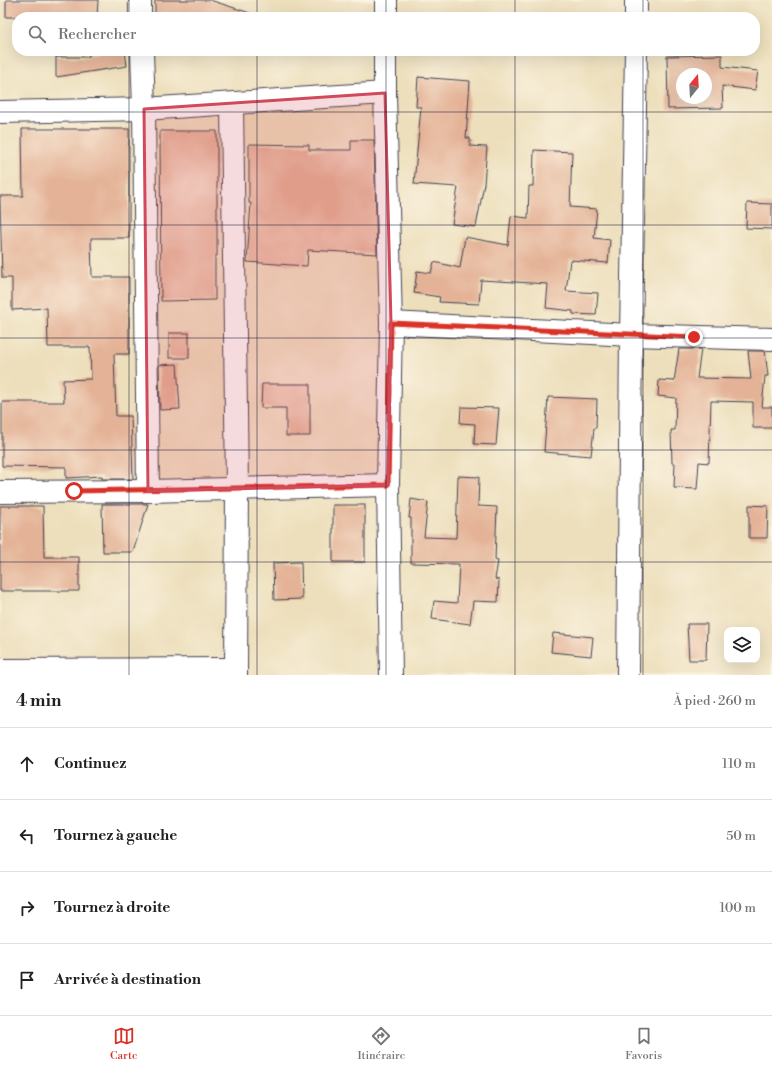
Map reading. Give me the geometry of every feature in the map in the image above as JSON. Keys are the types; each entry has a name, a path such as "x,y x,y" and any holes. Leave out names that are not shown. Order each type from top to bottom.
{"street":[{"path":"140,0 140,12"},
{"path":"386,0 386,12"},
{"path":"636,0 636,12"},
{"path":"142,56 148,491"},
{"path":"385,56 384,93 391,323 388,485 391,675"},
{"path":"628,675 631,335 636,56"},
{"path":"0,112 144,109 384,93"},
{"path":"0,670 236,672 237,488 232,104"},
{"path":"391,323 631,335 772,339"},
{"path":"0,492 148,491 388,485"}],"highlighted area":[{"path":"385,93 391,323 388,485 148,491 144,109"}],"building":[{"path":"6,0 98,0 97,12 12,12 12,17 6,17"},
{"path":"155,0 210,0 247,12 155,12"},
{"path":"126,56 127,66 56,77 56,57"},
{"path":"667,56 722,56 722,67 758,71 755,90 722,86 723,108 668,109"},
{"path":"418,77 470,81 466,138 470,138 470,146 487,147 484,184 476,227 452,224 458,187 414,184 421,107 416,107"},
{"path":"22,129 129,129 129,238 91,238 92,277 129,277 129,354 114,354 116,416 131,416 133,479 102,479 102,476 66,478 66,467 2,466 2,402 64,402 63,380 91,379 90,347 48,347 47,308 12,310 12,278 2,278 0,196 23,196"},
{"path":"160,131 217,131 217,256 215,256 215,300 161,301"},
{"path":"351,140 374,140 377,254 308,250 307,266 247,262 251,203 249,203 249,144 309,145 309,150 351,150"},
{"path":"534,150 572,152 570,207 597,209 594,238 610,240 608,263 570,260 566,291 598,293 596,315 573,314 573,311 546,308 548,284 481,280 479,304 439,302 440,297 414,293 417,271 431,273 434,262 460,268 465,237 508,245 511,216 528,218 529,186 533,186"},
{"path":"747,203 772,204 772,229 746,228"},
{"path":"169,333 189,333 189,358 169,358"},
{"path":"679,349 701,349 697,378 751,379 748,351 765,351 768,376 765,376 762,407 772,407 772,428 753,428 753,402 711,401 709,463 699,462 697,489 674,488 675,463 672,463 671,430 675,430 676,398 658,396 659,380 674,381"},
{"path":"177,364 180,409 160,410 159,365"},
{"path":"262,384 310,384 310,436 286,436 286,408 261,408"},
{"path":"548,397 597,399 596,428 594,428 591,456 544,452"},
{"path":"461,407 499,408 496,445 474,444 475,424 460,423"},
{"path":"458,476 479,477 478,506 497,507 495,560 498,561 495,579 499,580 498,602 473,601 470,624 432,619 434,601 457,603 459,564 411,563 411,518 409,518 411,499 428,502 424,537 456,538"},
{"path":"102,504 148,504 133,552 103,552"},
{"path":"333,505 365,505 365,562 333,562"},
{"path":"749,505 768,506 767,538 749,538"},
{"path":"0,506 43,506 44,557 79,557 79,591 0,591"},
{"path":"301,562 302,599 274,600 273,563"},
{"path":"687,624 707,624 706,660 689,660"},
{"path":"553,633 593,637 591,656 551,652"}],"route":[{"path":"74,491 148,491 388,485 391,323 694,337"}]}
